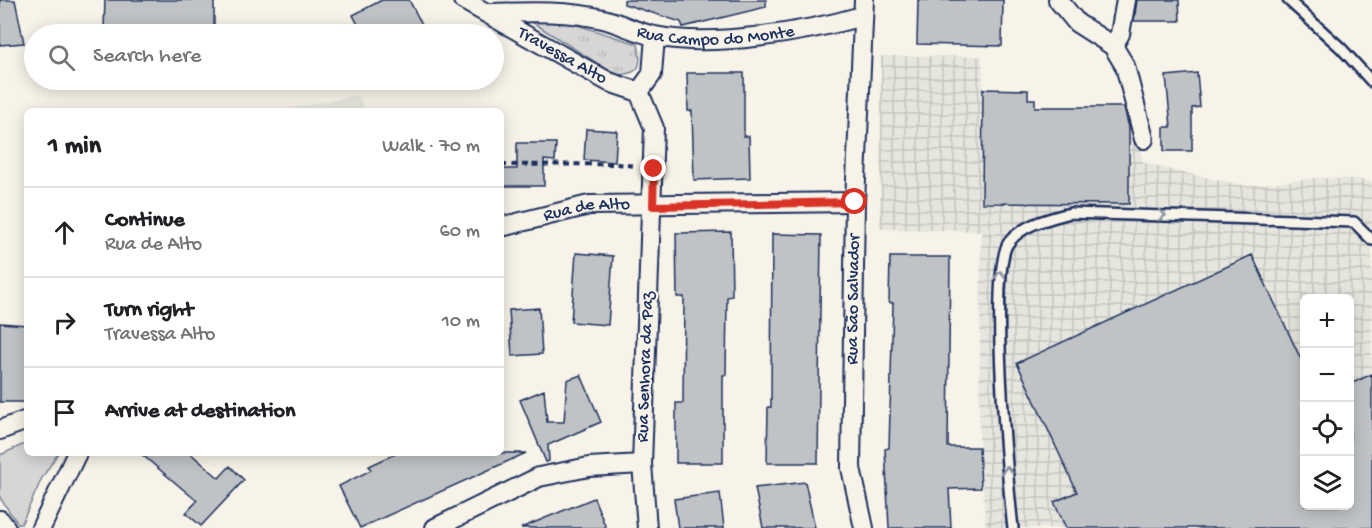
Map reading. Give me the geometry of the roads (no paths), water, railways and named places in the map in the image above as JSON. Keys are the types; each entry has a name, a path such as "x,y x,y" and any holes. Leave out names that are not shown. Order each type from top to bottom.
{"street":[{"name":"Rua Campo do Monte","path":"463,0 487,13 542,12 602,19 655,36 715,40 829,26 863,8"},
{"path":"863,8 874,0"},
{"path":"1058,0 1077,23 1113,46 1125,66 1144,139"},
{"path":"1113,46 1120,34 1126,0"},
{"name":"Rua São Salvador","path":"863,8 855,202 851,468 864,528"},
{"name":"Travessa Alto","path":"487,13 609,82 639,92"},
{"path":"653,206 654,128 639,92 652,74 655,36"},
{"name":"Rua de Alto","path":"504,226 589,205 855,202"},
{"name":"Rua Senhora da Paz","path":"647,528 642,464 653,206"},
{"path":"0,430 24,421"},
{"path":"41,528 76,456"},
{"path":"435,528 539,477 589,467 642,464"},
{"path":"0,520 6,528"}],"lane":[{"path":"1288,0 1341,48 1372,82"},
{"path":"1013,528 1002,382 1000,280 1000,269 1008,243 1036,222 1070,213 1354,222 1372,240"}]}
